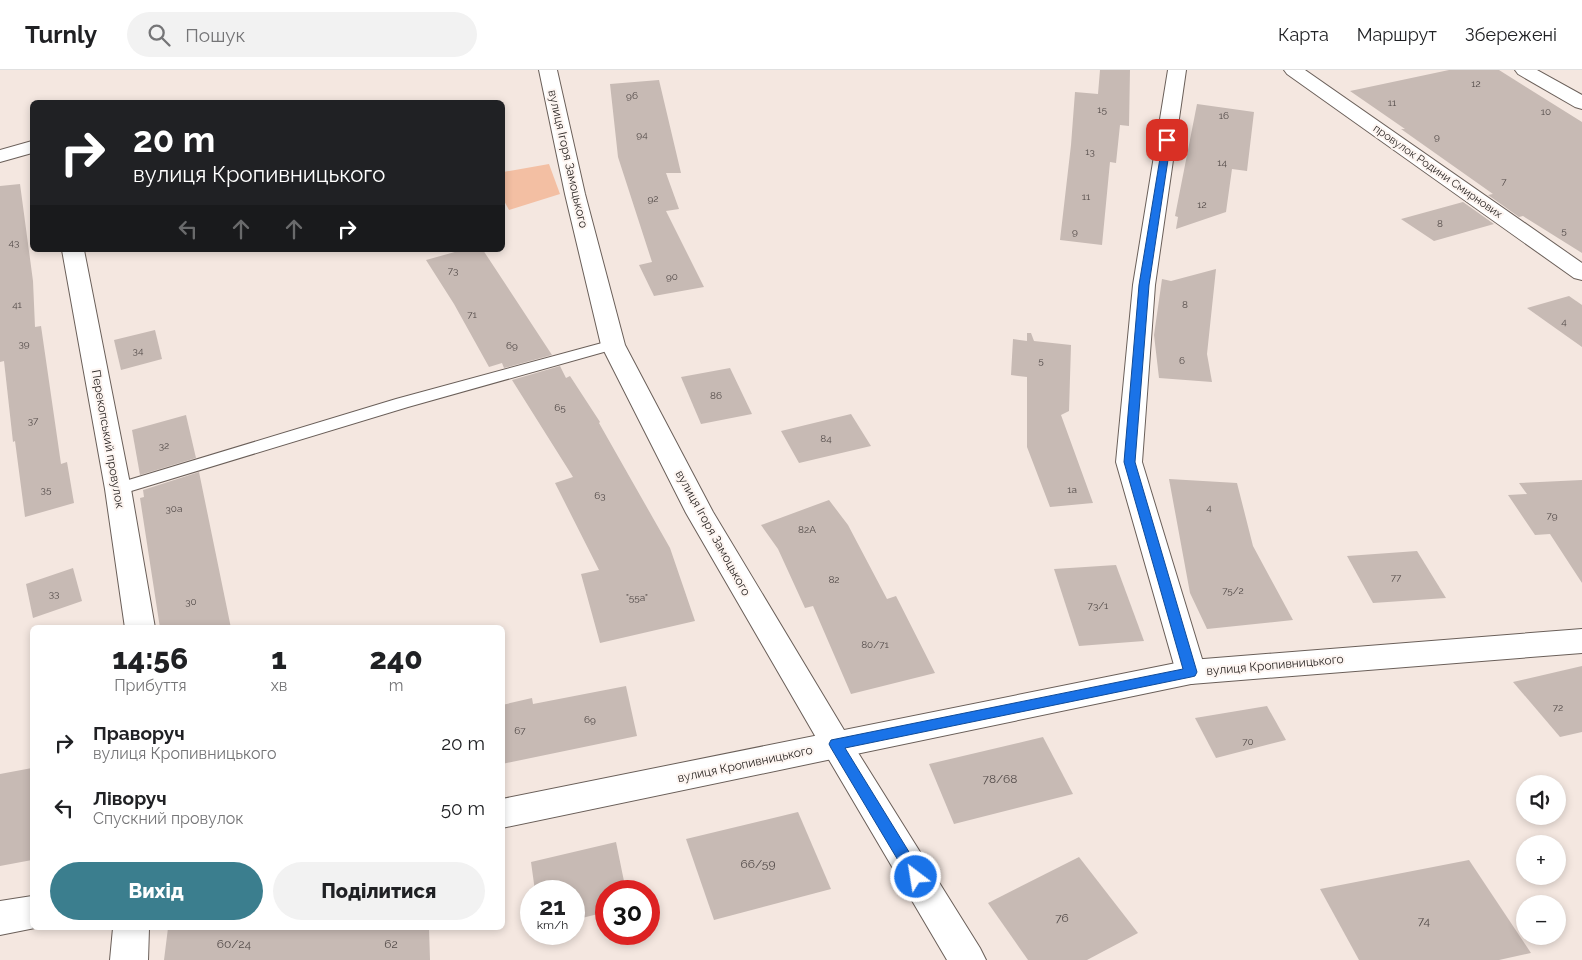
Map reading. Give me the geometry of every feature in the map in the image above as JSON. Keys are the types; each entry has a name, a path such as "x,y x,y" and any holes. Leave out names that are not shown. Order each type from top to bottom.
{"street":[{"name":"вулиця Ігоря Замоцького","path":"548,70 613,345 700,513 836,744 967,960"},
{"path":"1177,70 1144,285 1129,462 1191,672"},
{"name":"провулок Родини Смирнових","path":"1293,70 1582,273"},
{"path":"1524,70 1582,103"},
{"path":"0,156 30,148"},
{"name":"Перекопський провулок","path":"73,252 118,490 140,625"},
{"name":"вулиця Кропивницького","path":"505,813 1191,672 1582,641"},
{"path":"0,918 30,912"},
{"path":"129,960 131,930"}],"lane":[{"path":"118,490 402,402 613,345"}],"shaded area":[{"path":"549,164 560,194 509,210 505,203 505,172"}],"building":[{"path":"1100,70 1130,70 1129,126 1120,125 1116,163 1110,162 1102,245 1060,240 1075,92 1098,94"},
{"path":"1449,70 1499,70 1582,122 1582,253 1523,216 1519,217 1488,195 1493,194 1350,91"},
{"path":"659,80 681,173 666,173 679,209 666,211 704,287 654,296 639,265 652,262 618,157 610,84"},
{"path":"1197,104 1254,112 1247,171 1232,169 1226,212 1176,229 1178,217 1175,216"},
{"path":"20,184 33,281 35,327 41,326 61,464 67,462 74,503 25,517 15,441 13,442 4,361 0,362 0,186"},
{"path":"1463,202 1494,224 1434,241 1401,219"},
{"path":"455,252 484,252 552,355 504,368 502,363 489,367 454,304 426,260"},
{"path":"1216,269 1207,354 1212,382 1159,378 1154,335 1162,279 1171,281"},
{"path":"1569,296 1582,305 1582,347 1527,308"},
{"path":"155,330 162,359 121,370 114,340"},
{"path":"1027,333 1031,333 1034,341 1071,345 1069,411 1061,415 1093,503 1050,507 1027,447 1027,377 1011,375 1013,339 1027,341"},
{"path":"560,366 566,378 570,376 600,422 670,548 695,621 600,643 581,574 599,570 555,483 573,477 512,380"},
{"path":"730,368 752,414 701,424 681,377"},
{"path":"851,414 871,446 799,463 781,431"},
{"path":"186,415 196,458 140,475 132,430"},
{"path":"199,472 230,625 160,625 140,498 144,497 143,490"},
{"path":"1169,479 1237,483 1253,546 1293,620 1207,629 1190,593"},
{"path":"1582,480 1582,583 1550,534 1535,535 1508,495 1527,494 1519,483"},
{"path":"829,500 848,525 887,599 896,596 935,673 851,694 813,606 805,608 778,549 761,525"},
{"path":"1417,551 1446,598 1373,603 1347,556"},
{"path":"1116,565 1144,641 1079,646 1054,569"},
{"path":"73,568 82,601 33,618 26,584"},
{"path":"1582,666 1582,732 1560,737 1513,682"},
{"path":"626,686 637,736 505,763 505,704 532,698 533,704"},
{"path":"1267,706 1286,740 1216,758 1195,718"},
{"path":"1043,737 1073,794 954,824 929,764"},
{"path":"30,768 30,860 0,866 0,774"},
{"path":"798,812 831,889 714,920 686,839"},
{"path":"616,842 624,880 595,880 595,915 585,917 585,880 533,880 531,862"},
{"path":"1079,857 1138,933 1087,960 1028,960 988,903"},
{"path":"1469,860 1516,930 1516,945 1526,945 1531,953 1499,960 1359,960 1320,889"},
{"path":"168,930 429,930 430,960 164,960"}],"route":[{"path":"916,877 836,744 1191,672 1129,462 1144,285 1167,140"}]}
